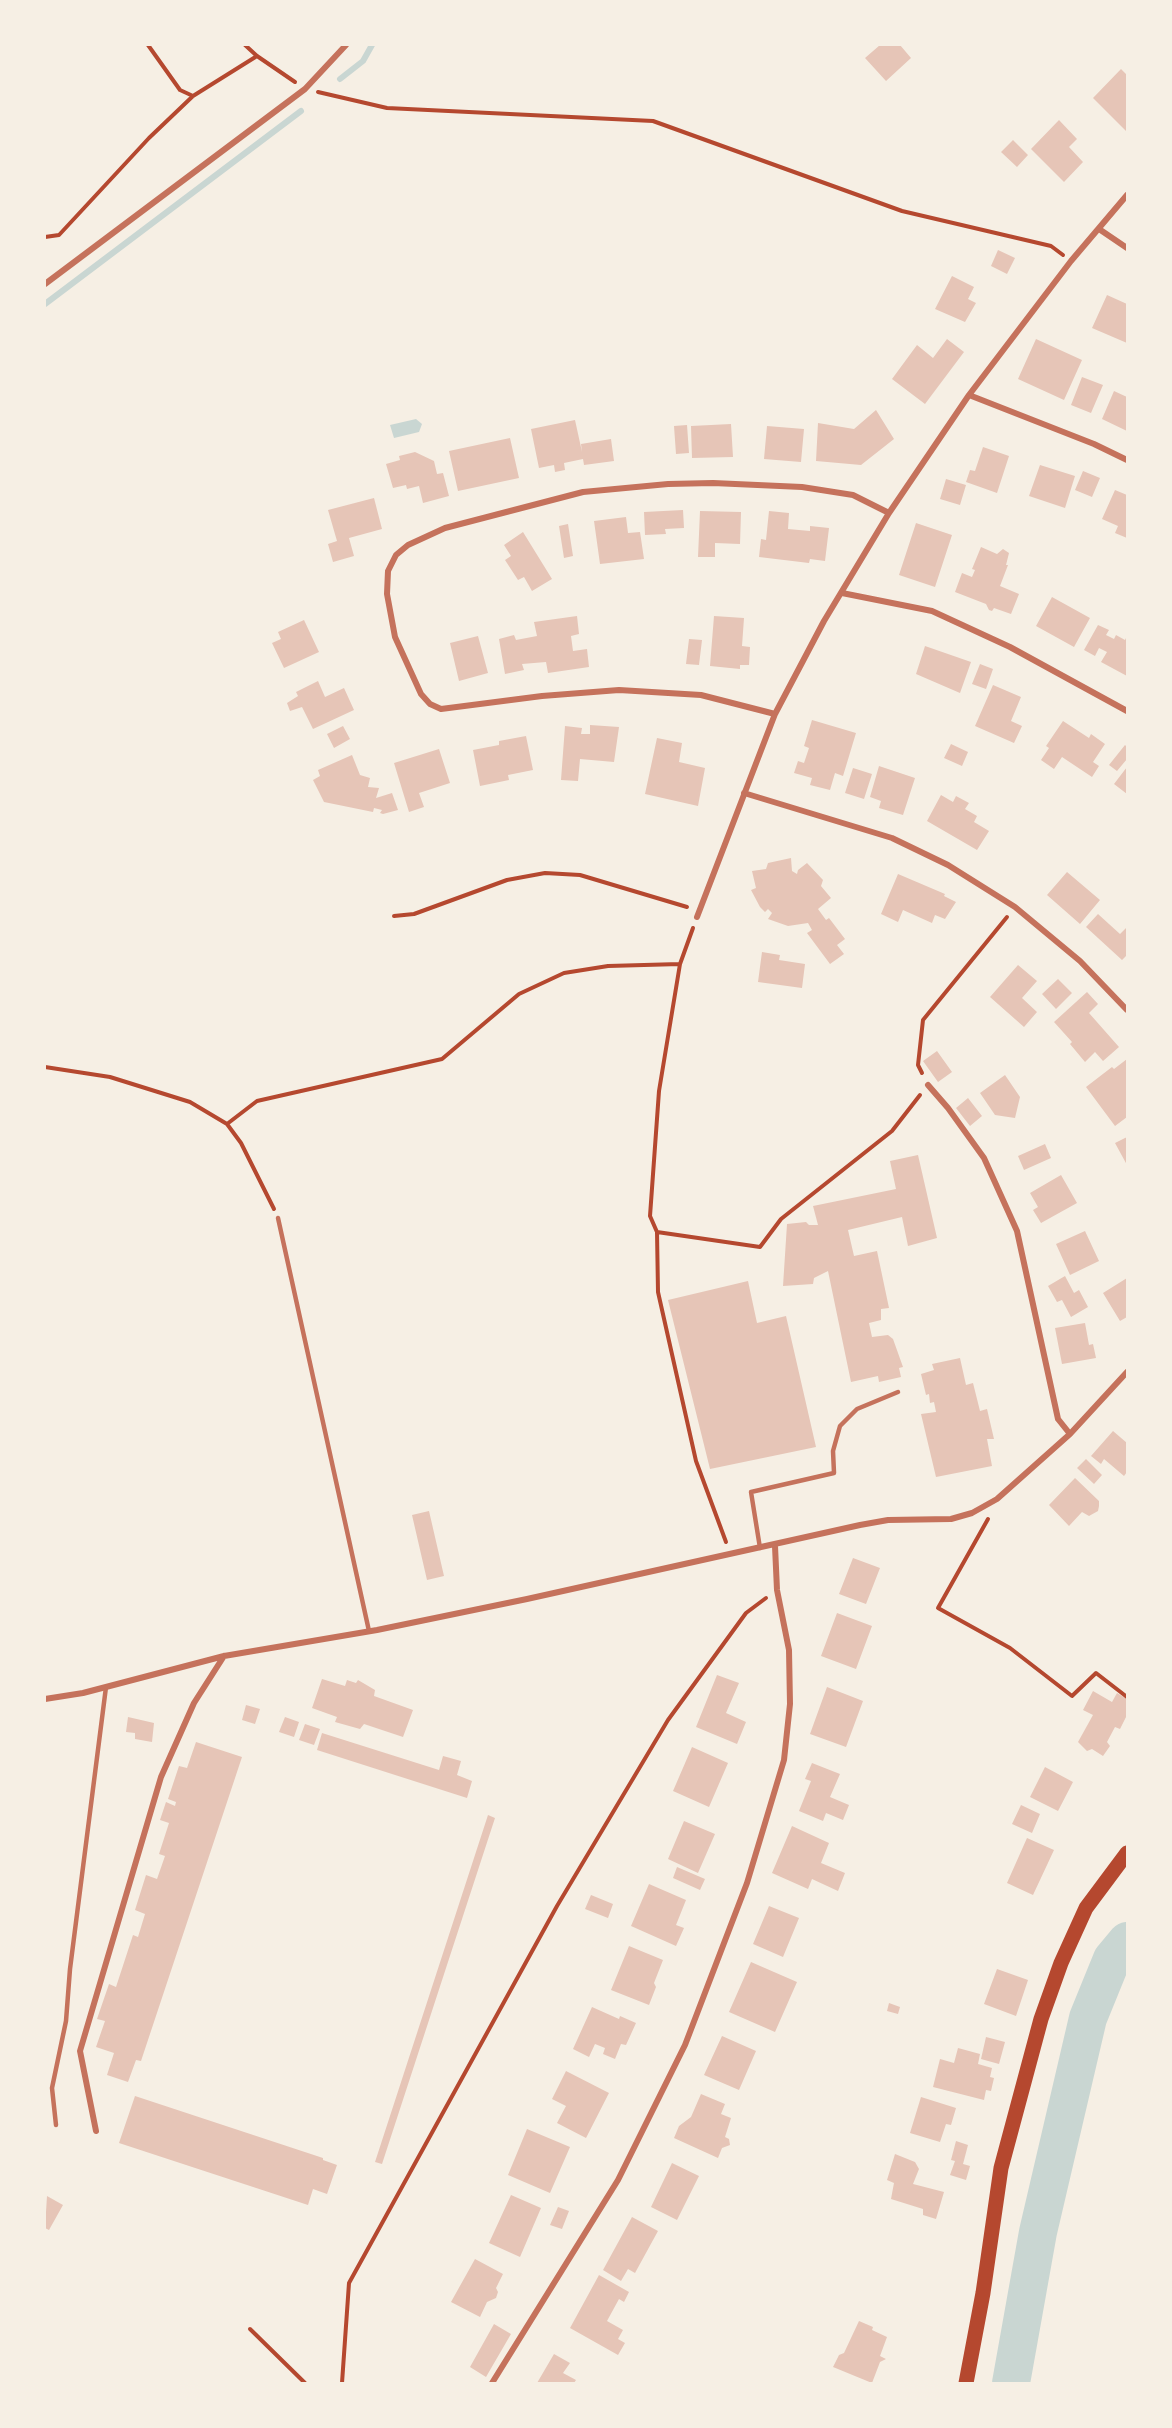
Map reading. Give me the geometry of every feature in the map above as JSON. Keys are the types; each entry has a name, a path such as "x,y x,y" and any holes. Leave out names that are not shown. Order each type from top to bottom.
{"main road":[{"path":"966,2383 983,2293 1000,2168 1041,2019 1061,1963 1086,1908 1127,1853"}],"street":[{"path":"45,284 305,89 346,45"},
{"path":"698,914 775,714 824,621 889,513 969,395 1071,261 1127,195"},
{"path":"1099,229 1127,248"},
{"path":"969,395 1094,444 1127,460"},
{"path":"775,714 702,695 619,690 542,696 441,710 430,704 421,694 395,637 387,594 388,571 396,555 408,545 445,528 583,492 668,483 802,487 853,495 889,513"},
{"path":"842,593 932,611 1010,647 1127,711"},
{"path":"744,793 892,838 948,865 1015,907 1080,961 1127,1010"},
{"path":"928,1085 948,1108 984,1158 1017,1231 1058,1419 1070,1434"},
{"path":"45,1699 106,1687 224,1656 369,1631 526,1599 888,1520 951,1519 972,1513 997,1499 1070,1434 1127,1372"},
{"path":"492,2383 618,2180 685,2045 747,1883 784,1760 790,1704 789,1650 777,1590 775,1546"},
{"path":"96,2131 80,2051 161,1777 194,1703 224,1656"}],"lane":[{"path":"278,1218 369,1631"},
{"path":"760,1548 751,1492 834,1473 833,1451 840,1426 857,1410 898,1392"},
{"path":"56,2125 52,2088 66,2021 70,1969 106,1687"}],"path":[{"path":"148,45 180,90 193,96"},
{"path":"245,45 305,89 387,108 653,121 902,211 1052,246 1071,261"},
{"path":"45,237 59,235 148,138 193,96 257,56"},
{"path":"394,916 424,910 507,880 545,873 580,875 698,914 680,964 659,1090 650,1216 657,1232 658,1292 696,1461 730,1554"},
{"path":"657,1232 760,1247 781,1219 892,1131 928,1085 918,1065 922,1020 1015,907"},
{"path":"227,1124 257,1101 442,1059 519,994 564,973 608,966 680,964"},
{"path":"45,1067 110,1077 190,1102 227,1124 241,1143 278,1218"},
{"path":"997,1499 984,1527 938,1608 1010,1648 1072,1696 1096,1673 1127,1697"},
{"path":"342,2383 349,2283 434,2127 556,1906 668,1720 746,1613 777,1590"},
{"path":"250,2329 305,2383"}],"shaded area":[{"path":"416,419 422,424 419,432 394,438 390,425"}],"building":[{"path":"880,45 900,45 911,58 886,81 865,58"},
{"path":"1121,69 1127,75 1127,132 1093,98"},
{"path":"1059,120 1077,139 1069,147 1083,162 1064,182 1031,149"},
{"path":"1013,140 1028,155 1017,167 1001,152"},
{"path":"998,250 1015,258 1007,274 991,266"},
{"path":"952,276 974,287 968,299 976,303 965,322 935,309"},
{"path":"1107,295 1127,304 1127,343 1092,328"},
{"path":"947,339 964,352 925,404 892,379 917,345 933,358"},
{"path":"1036,339 1082,360 1064,400 1018,379"},
{"path":"1082,377 1103,385 1091,413 1071,405"},
{"path":"1114,391 1127,397 1127,431 1102,419"},
{"path":"876,410 894,439 861,465 816,461 818,423 854,429"},
{"path":"575,420 582,452 581,444 611,439 614,461 584,465 583,459 564,463 565,470 555,472 554,465 539,468 531,429"},
{"path":"731,424 733,457 692,458 691,426"},
{"path":"687,425 689,453 676,454 674,426"},
{"path":"767,426 804,429 801,462 764,459"},
{"path":"510,438 519,478 458,491 449,451"},
{"path":"983,447 1009,456 997,493 966,482 970,470 975,471"},
{"path":"415,452 434,461 437,474 443,473 449,496 423,503 419,486 407,489 406,485 393,488 386,464 400,460 399,456"},
{"path":"1040,465 1075,476 1065,508 1029,496"},
{"path":"1083,471 1100,478 1092,497 1075,490"},
{"path":"946,479 966,485 960,505 940,499"},
{"path":"1115,490 1127,495 1127,538 1115,533 1118,526 1102,519"},
{"path":"374,498 382,529 349,538 354,556 333,562 328,544 337,541 328,510"},
{"path":"683,510 684,528 665,529 666,534 645,535 644,512"},
{"path":"700,511 741,512 740,544 715,543 715,557 698,557"},
{"path":"769,511 789,513 788,529 810,531 810,526 829,528 825,561 810,559 809,563 759,557 761,539 766,540"},
{"path":"626,517 628,533 640,532 644,559 600,564 594,521"},
{"path":"916,523 952,535 935,587 899,575"},
{"path":"568,524 573,556 564,558 559,526"},
{"path":"523,532 552,579 532,591 524,577 518,580 505,560 511,556 504,545"},
{"path":"981,547 997,554 1003,549 1009,553 1006,565 1008,565 1000,586 1019,594 1011,614 994,608 992,611 989,610 986,604 955,592 962,573 972,577 975,570 972,569"},
{"path":"1052,597 1090,618 1074,647 1036,626"},
{"path":"577,616 579,634 571,636 573,651 587,649 589,667 548,673 546,662 522,664 524,670 505,674 499,639 514,635 516,640 537,636 534,622"},
{"path":"714,616 744,618 742,646 750,647 749,665 740,665 740,669 710,666"},
{"path":"304,620 319,652 284,668 272,643 281,639 278,632"},
{"path":"1098,625 1109,630 1106,635 1114,639 1116,635 1125,640 1127,636 1127,676 1101,662 1107,652 1099,648 1095,656 1084,650"},
{"path":"478,636 488,673 459,681 450,643"},
{"path":"689,639 702,640 699,665 686,664"},
{"path":"925,646 971,662 960,693 916,674"},
{"path":"980,664 993,669 986,689 972,684"},
{"path":"318,681 325,697 344,688 354,710 313,729 302,707 290,711 287,703 298,696 296,692"},
{"path":"993,685 1021,697 1011,721 1022,726 1014,743 975,726"},
{"path":"812,720 856,733 843,776 835,773 830,790 810,785 812,778 794,773 798,761 804,763 809,748 804,746"},
{"path":"1063,721 1089,738 1091,734 1105,744 1093,762 1099,766 1092,777 1062,757 1054,769 1041,760 1049,748 1046,746"},
{"path":"590,725 619,727 614,762 580,759 578,781 561,780 565,726 582,728 581,734 590,734"},
{"path":"343,726 350,739 334,748 327,734"},
{"path":"526,736 533,770 508,775 509,780 480,786 473,750 499,745 499,741"},
{"path":"657,738 682,743 679,762 705,768 698,806 645,794"},
{"path":"951,744 968,752 962,766 944,758"},
{"path":"1125,745 1127,759 1117,771 1109,765"},
{"path":"439,749 450,783 419,793 424,807 409,812 394,763"},
{"path":"352,755 360,775 370,778 368,787 379,788 376,798 392,793 398,810 383,814 380,813 382,810 374,808 373,812 324,802 313,780 320,776 318,770"},
{"path":"879,766 915,778 903,815 879,808 881,801 870,797"},
{"path":"1127,767 1127,794 1114,784"},
{"path":"853,768 872,774 864,799 845,793"},
{"path":"941,795 953,802 956,796 969,803 965,809 977,816 974,822 989,831 977,850 927,821"},
{"path":"791,858 792,871 797,874 798,870 807,863 823,880 821,886 831,898 818,909 826,920 829,918 845,939 837,945 844,954 830,964 807,933 812,930 808,923 788,926 768,919 772,913 768,909 765,912 760,907 751,890 756,888 752,871 766,869 768,863"},
{"path":"1067,872 1100,900 1080,924 1047,895"},
{"path":"898,874 945,894 944,896 956,902 945,919 935,915 932,923 903,910 898,922 881,914"},
{"path":"1098,914 1120,934 1127,927 1127,955 1122,960 1086,927"},
{"path":"762,952 780,955 779,960 805,964 802,988 758,982"},
{"path":"1018,965 1037,981 1022,998 1037,1012 1024,1027 990,997"},
{"path":"1058,979 1072,993 1056,1009 1042,994"},
{"path":"1087,992 1098,1004 1089,1013 1119,1047 1103,1061 1095,1052 1085,1062 1070,1044 1072,1042 1054,1022"},
{"path":"937,1051 952,1072 938,1082 923,1061"},
{"path":"1127,1059 1127,1117 1115,1126 1086,1087 1112,1067 1114,1069"},
{"path":"1005,1075 1020,1097 1015,1118 995,1115 980,1093"},
{"path":"968,1098 982,1116 970,1126 956,1108"},
{"path":"1127,1137 1127,1165 1115,1143"},
{"path":"1045,1144 1051,1158 1024,1170 1018,1156"},
{"path":"918,1155 937,1238 908,1246 902,1217 848,1230 854,1256 877,1251 889,1308 881,1309 881,1320 869,1323 872,1337 888,1335 893,1339 903,1367 899,1368 901,1377 879,1382 878,1376 851,1382 828,1271 814,1278 813,1284 783,1286 787,1224 806,1222 809,1225 818,1225 813,1206 896,1189 890,1161"},
{"path":"1061,1175 1077,1203 1041,1223 1033,1210 1038,1207 1030,1193"},
{"path":"1085,1231 1099,1261 1070,1275 1056,1244"},
{"path":"1065,1276 1074,1293 1079,1290 1088,1307 1071,1317 1062,1300 1057,1302 1048,1286"},
{"path":"1127,1278 1127,1317 1120,1321 1103,1293"},
{"path":"748,1281 757,1323 786,1316 816,1447 710,1469 668,1300"},
{"path":"1085,1323 1089,1345 1093,1344 1096,1358 1062,1364 1055,1328"},
{"path":"960,1358 966,1385 973,1383 980,1411 987,1409 994,1439 987,1439 992,1466 936,1477 921,1414 936,1412 934,1402 930,1403 929,1394 926,1395 921,1374 934,1370 932,1364"},
{"path":"1113,1431 1127,1443 1127,1472 1124,1476 1104,1459 1101,1464 1091,1456"},
{"path":"1086,1459 1102,1475 1094,1484 1077,1468"},
{"path":"1075,1478 1099,1501 1099,1506 1098,1511 1089,1516 1082,1512 1069,1526 1049,1505"},
{"path":"429,1511 444,1576 427,1580 412,1515"},
{"path":"853,1558 880,1568 866,1604 839,1594"},
{"path":"837,1613 872,1626 856,1669 821,1656"},
{"path":"717,1675 739,1683 726,1713 746,1722 737,1744 696,1727"},
{"path":"322,1679 345,1686 347,1680 356,1683 358,1680 375,1690 374,1696 413,1710 403,1737 364,1724 360,1729 335,1722 337,1717 312,1708"},
{"path":"827,1687 863,1701 846,1747 810,1734"},
{"path":"1093,1691 1112,1702 1117,1693 1127,1699 1127,1715 1120,1729 1115,1727 1107,1742 1110,1746 1103,1756 1092,1749 1087,1751 1078,1742 1093,1715 1083,1710"},
{"path":"246,1705 260,1709 255,1724 242,1720"},
{"path":"128,1717 154,1723 152,1742 135,1739 135,1733 126,1732"},
{"path":"285,1717 299,1722 294,1737 279,1732"},
{"path":"305,1724 320,1729 314,1745 299,1740"},
{"path":"322,1733 439,1770 443,1756 461,1761 457,1775 472,1781 467,1798 317,1750"},
{"path":"196,1742 242,1757 141,2061 136,2060 128,2082 107,2075 114,2053 96,2047 105,2021 97,2019 109,1984 116,1987 133,1935 138,1937 145,1914 135,1910 146,1875 157,1879 165,1856 159,1854 169,1823 160,1820 166,1802 175,1806 176,1802 168,1799 179,1766 187,1768"},
{"path":"692,1747 728,1763 709,1807 673,1791"},
{"path":"812,1763 840,1774 830,1797 849,1805 843,1820 826,1813 823,1821 799,1811 811,1781 805,1779"},
{"path":"1045,1767 1073,1782 1058,1811 1030,1797"},
{"path":"1021,1805 1040,1814 1032,1833 1012,1824"},
{"path":"488,1815 495,1818 382,2164 375,2162"},
{"path":"684,1821 715,1834 698,1873 668,1859"},
{"path":"792,1826 829,1843 821,1863 845,1873 838,1891 812,1879 808,1889 772,1873"},
{"path":"1027,1838 1054,1850 1033,1895 1007,1883"},
{"path":"677,1867 705,1879 700,1890 673,1878"},
{"path":"649,1884 686,1900 676,1925 684,1928 676,1946 631,1926"},
{"path":"591,1895 613,1904 608,1918 585,1909"},
{"path":"769,1906 799,1918 783,1957 753,1944"},
{"path":"629,1946 663,1960 649,2005 611,1990"},
{"path":"751,1962 797,1982 775,2032 729,2012"},
{"path":"997,1969 1028,1980 1016,2016 984,2004"},
{"path":"889,2003 900,2007 898,2014 887,2011"},
{"path":"592,2007 619,2019 620,2016 636,2023 626,2045 621,2044 615,2059 603,2054 605,2048 595,2044 589,2057 573,2049"},
{"path":"722,2036 756,2051 739,2090 704,2075"},
{"path":"986,2037 1005,2042 999,2064 981,2059"},
{"path":"958,2048 980,2054 978,2064 992,2068 990,2077 994,2078 991,2091 986,2090 984,2100 933,2087 940,2059 954,2063"},
{"path":"566,2071 609,2093 586,2138 557,2123 566,2106 552,2099"},
{"path":"701,2094 725,2104 721,2114 731,2118 725,2137 729,2139 730,2145 722,2148 718,2158 674,2138 679,2126 691,2117"},
{"path":"135,2096 323,2158 337,2165 327,2194 313,2189 308,2205 119,2143"},
{"path":"921,2097 956,2108 951,2125 946,2124 940,2142 910,2133"},
{"path":"527,2129 570,2147 550,2193 508,2175"},
{"path":"956,2141 968,2145 963,2164 970,2166 966,2180 950,2175 955,2161 951,2160"},
{"path":"895,2154 915,2162 919,2169 913,2184 944,2192 936,2219 923,2215 923,2209 891,2199 894,2183 887,2180"},
{"path":"672,2163 699,2176 677,2220 651,2207"},
{"path":"511,2195 541,2208 520,2257 489,2243"},
{"path":"47,2196 63,2205 49,2230 45,2228"},
{"path":"558,2207 569,2211 562,2229 550,2225"},
{"path":"632,2217 658,2231 635,2273 628,2269 621,2281 603,2270"},
{"path":"475,2259 503,2274 496,2288 498,2292 496,2298 487,2302 480,2317 451,2302"},
{"path":"599,2275 629,2292 624,2302 619,2299 607,2321 623,2330 618,2339 625,2343 618,2355 570,2328"},
{"path":"859,2321 887,2337 880,2356 886,2359 880,2362 872,2383 833,2367 839,2355 844,2353"},
{"path":"494,2324 511,2334 486,2377 470,2367"},
{"path":"554,2354 570,2363 563,2373 576,2380 574,2383 537,2383"}],"waterway":[{"path":"340,79 363,61 372,45"},
{"path":"45,304 301,111"},
{"path":"1011,2383 1038,2232 1088,2018 1112,1959 1127,1941"}]}
